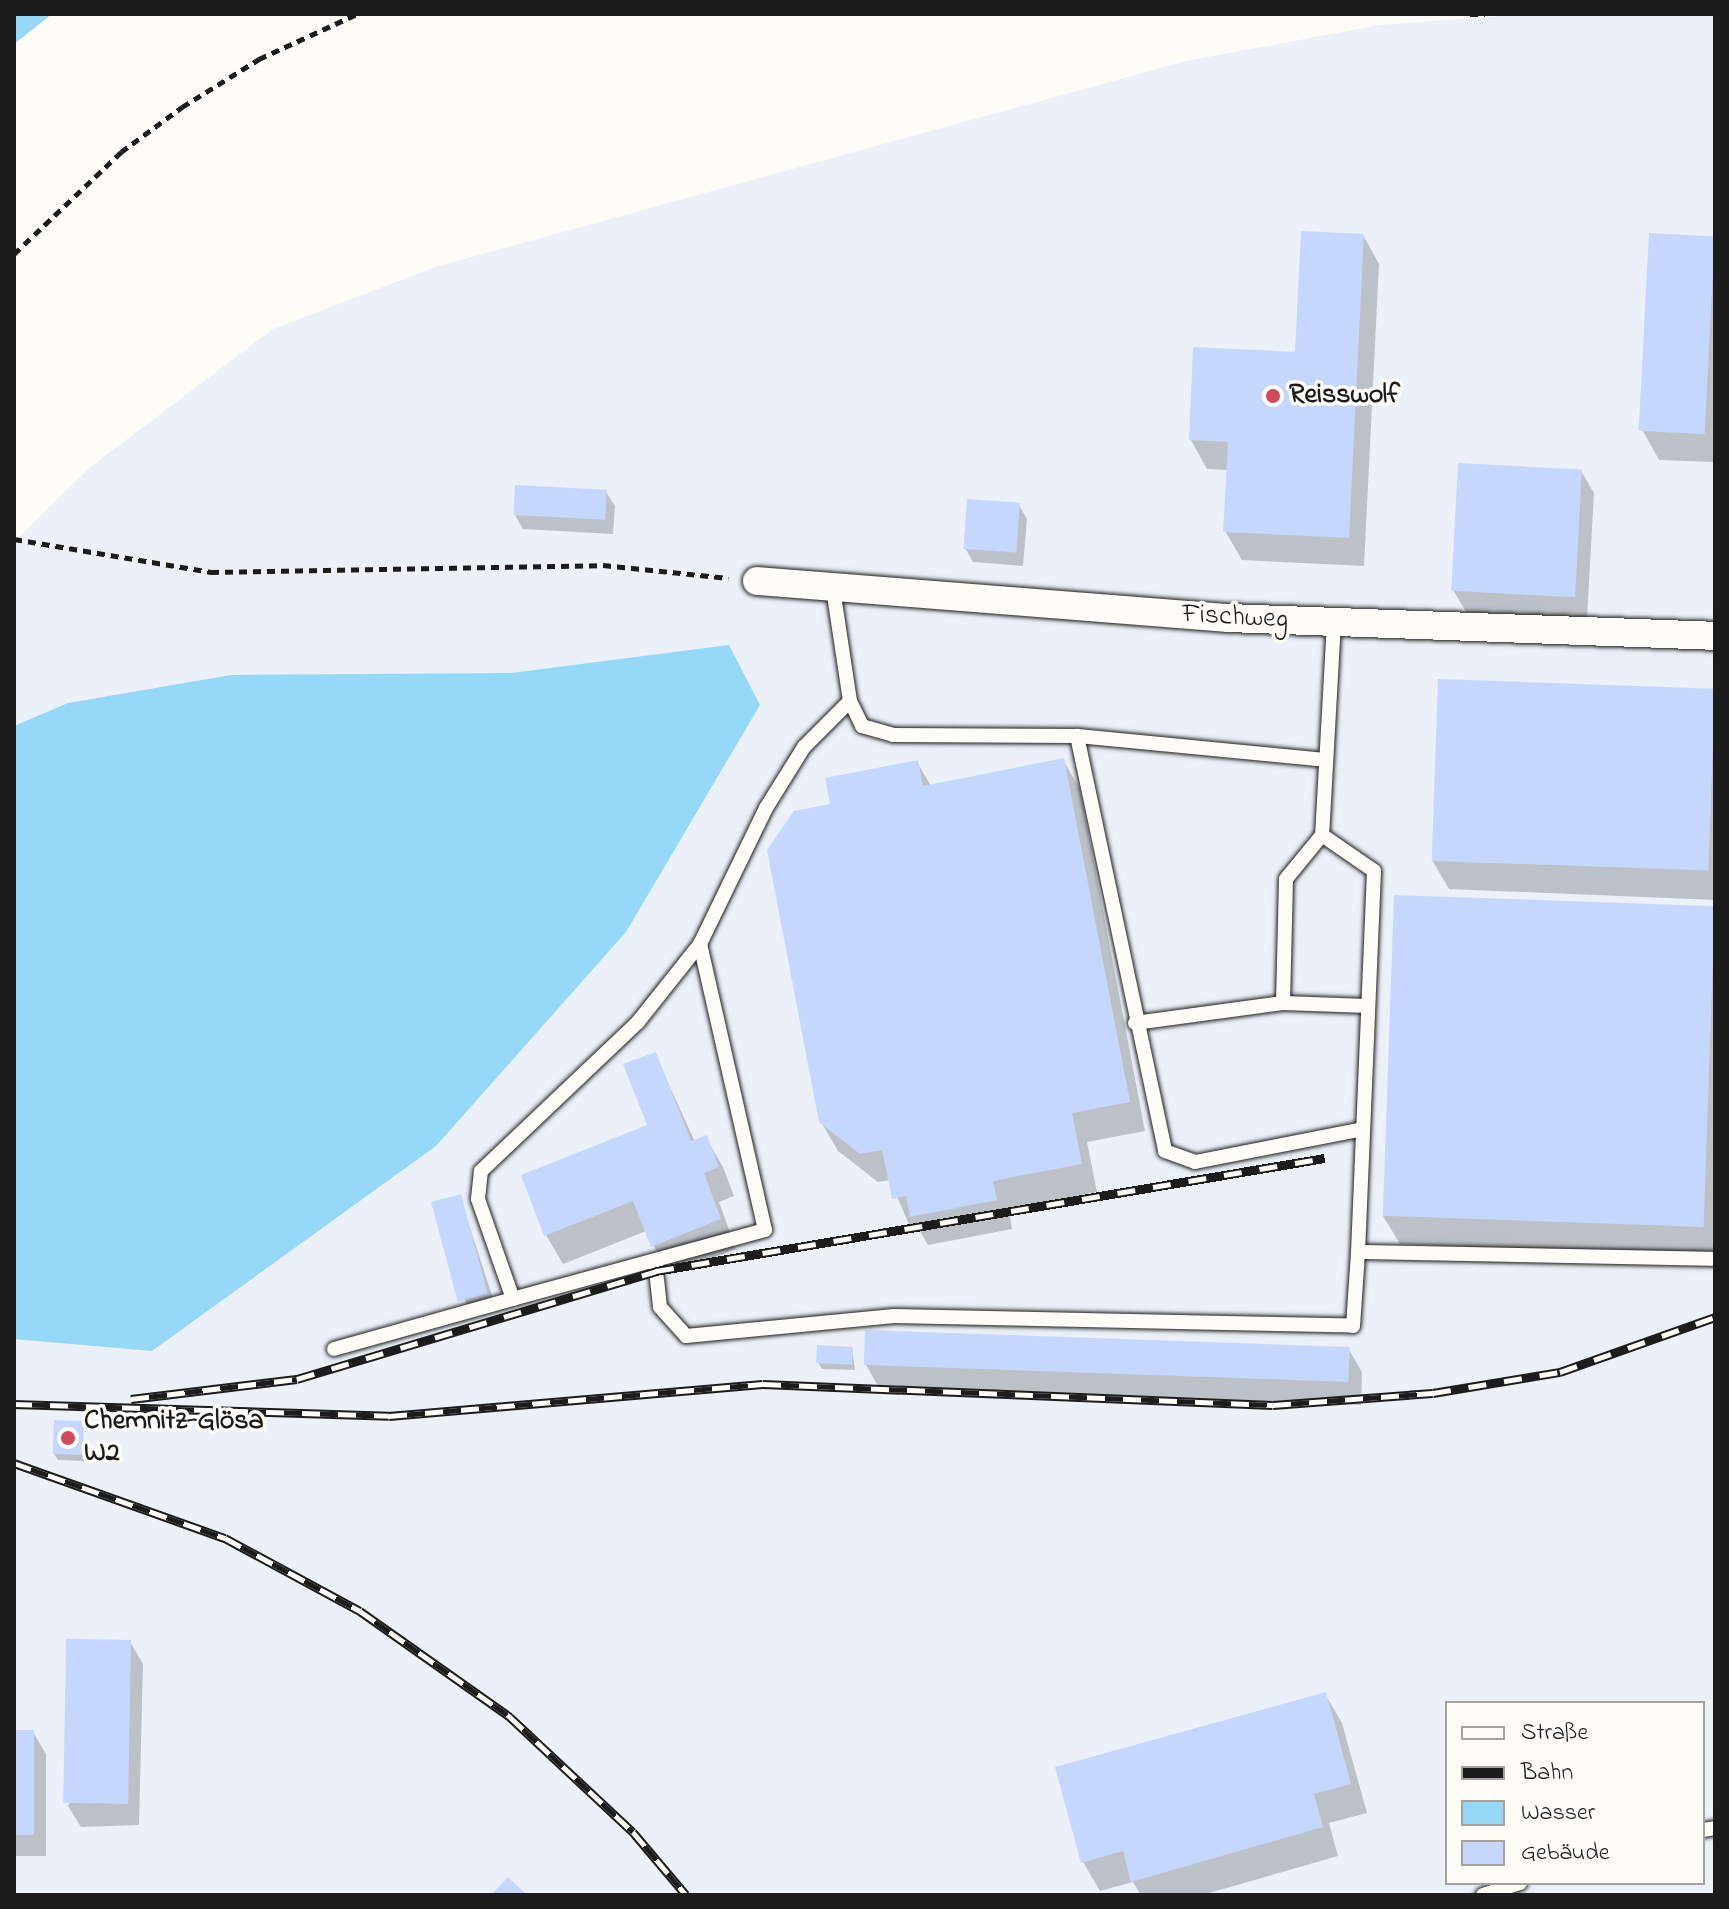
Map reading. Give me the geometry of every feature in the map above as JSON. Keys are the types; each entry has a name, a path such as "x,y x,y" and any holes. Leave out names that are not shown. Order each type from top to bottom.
{"street":[{"name":"Fischweg","path":"757,581 833,589 1334,622 1715,636"}],"lane":[{"path":"833,589 850,701 862,726 876,733 1077,736 1326,760"},
{"path":"1283,1003 1286,879 1322,835 1334,622"},
{"path":"513,1299 478,1199 481,1171 638,1022 700,944 774,796 804,747 850,701"},
{"path":"1077,736 1135,1023 1165,1151 1195,1162 1363,1129"},
{"path":"655,1261 660,1307 686,1336 894,1316 1353,1326 1374,871 1322,835"},
{"path":"334,1349 765,1230 700,944"},
{"path":"1135,1023 1283,1003 1368,1006"},
{"path":"1358,1252 1715,1259"},
{"path":"1483,1895 1514,1885"}],"path":[{"path":"14,254 121,152 182,107 259,59 357,14"},
{"path":"1470,14 1485,14"},
{"path":"14,539 211,572 603,565 757,581"}],"shaded area":[{"path":"1526,14 1715,14 1715,1895 14,1895 14,542 89,468 273,329 435,267 1186,61 1380,25"}],"water":[{"path":"14,14 52,14 14,44"},
{"path":"729,645 760,705 626,932 436,1146 152,1351 14,1339 14,726 68,703 231,675 511,673"}],"building":[{"name":"Reisswolf","path":"1301,231 1364,234 1349,538 1223,532 1228,442 1189,440 1193,347 1295,352"},
{"path":"1649,233 1715,236 1705,434 1639,431"},
{"path":"1458,463 1582,469 1575,597 1451,591"},
{"path":"515,485 607,490 605,520 513,515"},
{"path":"967,499 1020,503 1016,553 964,549"},
{"path":"1438,679 1715,689 1708,871 1432,861"},
{"path":"1064,758 1130,1102 1072,1113 1082,1164 993,1181 997,1200 910,1217 906,1196 892,1199 882,1150 860,1154 819,1122 767,850 794,811 830,804 825,778 918,760 923,786"},
{"path":"1394,895 1715,906 1704,1227 1383,1216"},
{"path":"656,1052 691,1141 707,1135 719,1167 704,1173 721,1219 651,1247 633,1201 544,1236 521,1175 647,1125 623,1064"},
{"path":"461,1194 488,1293 458,1302 431,1202"},
{"path":"865,1330 1350,1347 1348,1382 864,1365"},
{"path":"817,1345 853,1347 852,1365 816,1363"},
{"name":"Chemnitz-Glösa W2","path":"54,1420 84,1421 83,1455 53,1454"},
{"path":"66,1639 131,1640 128,1804 63,1803"},
{"path":"1326,1692 1351,1784 1314,1794 1323,1827 1131,1882 1123,1851 1081,1863 1055,1767"},
{"path":"14,1730 34,1730 34,1835 14,1835"},
{"path":"508,1877 527,1895 491,1895"}],"railway":[{"path":"131,1399 297,1379 656,1271 1325,1158"},
{"path":"14,1404 389,1416 763,1384 1273,1405 1433,1393 1560,1372 1715,1317"},
{"path":"14,1463 225,1538 360,1611 510,1717 633,1832 686,1895"}],"place":[{"name":"Reisswolf","path":"1273,396"},
{"name":"Chemnitz-Glösa W2","path":"68,1438"}]}
